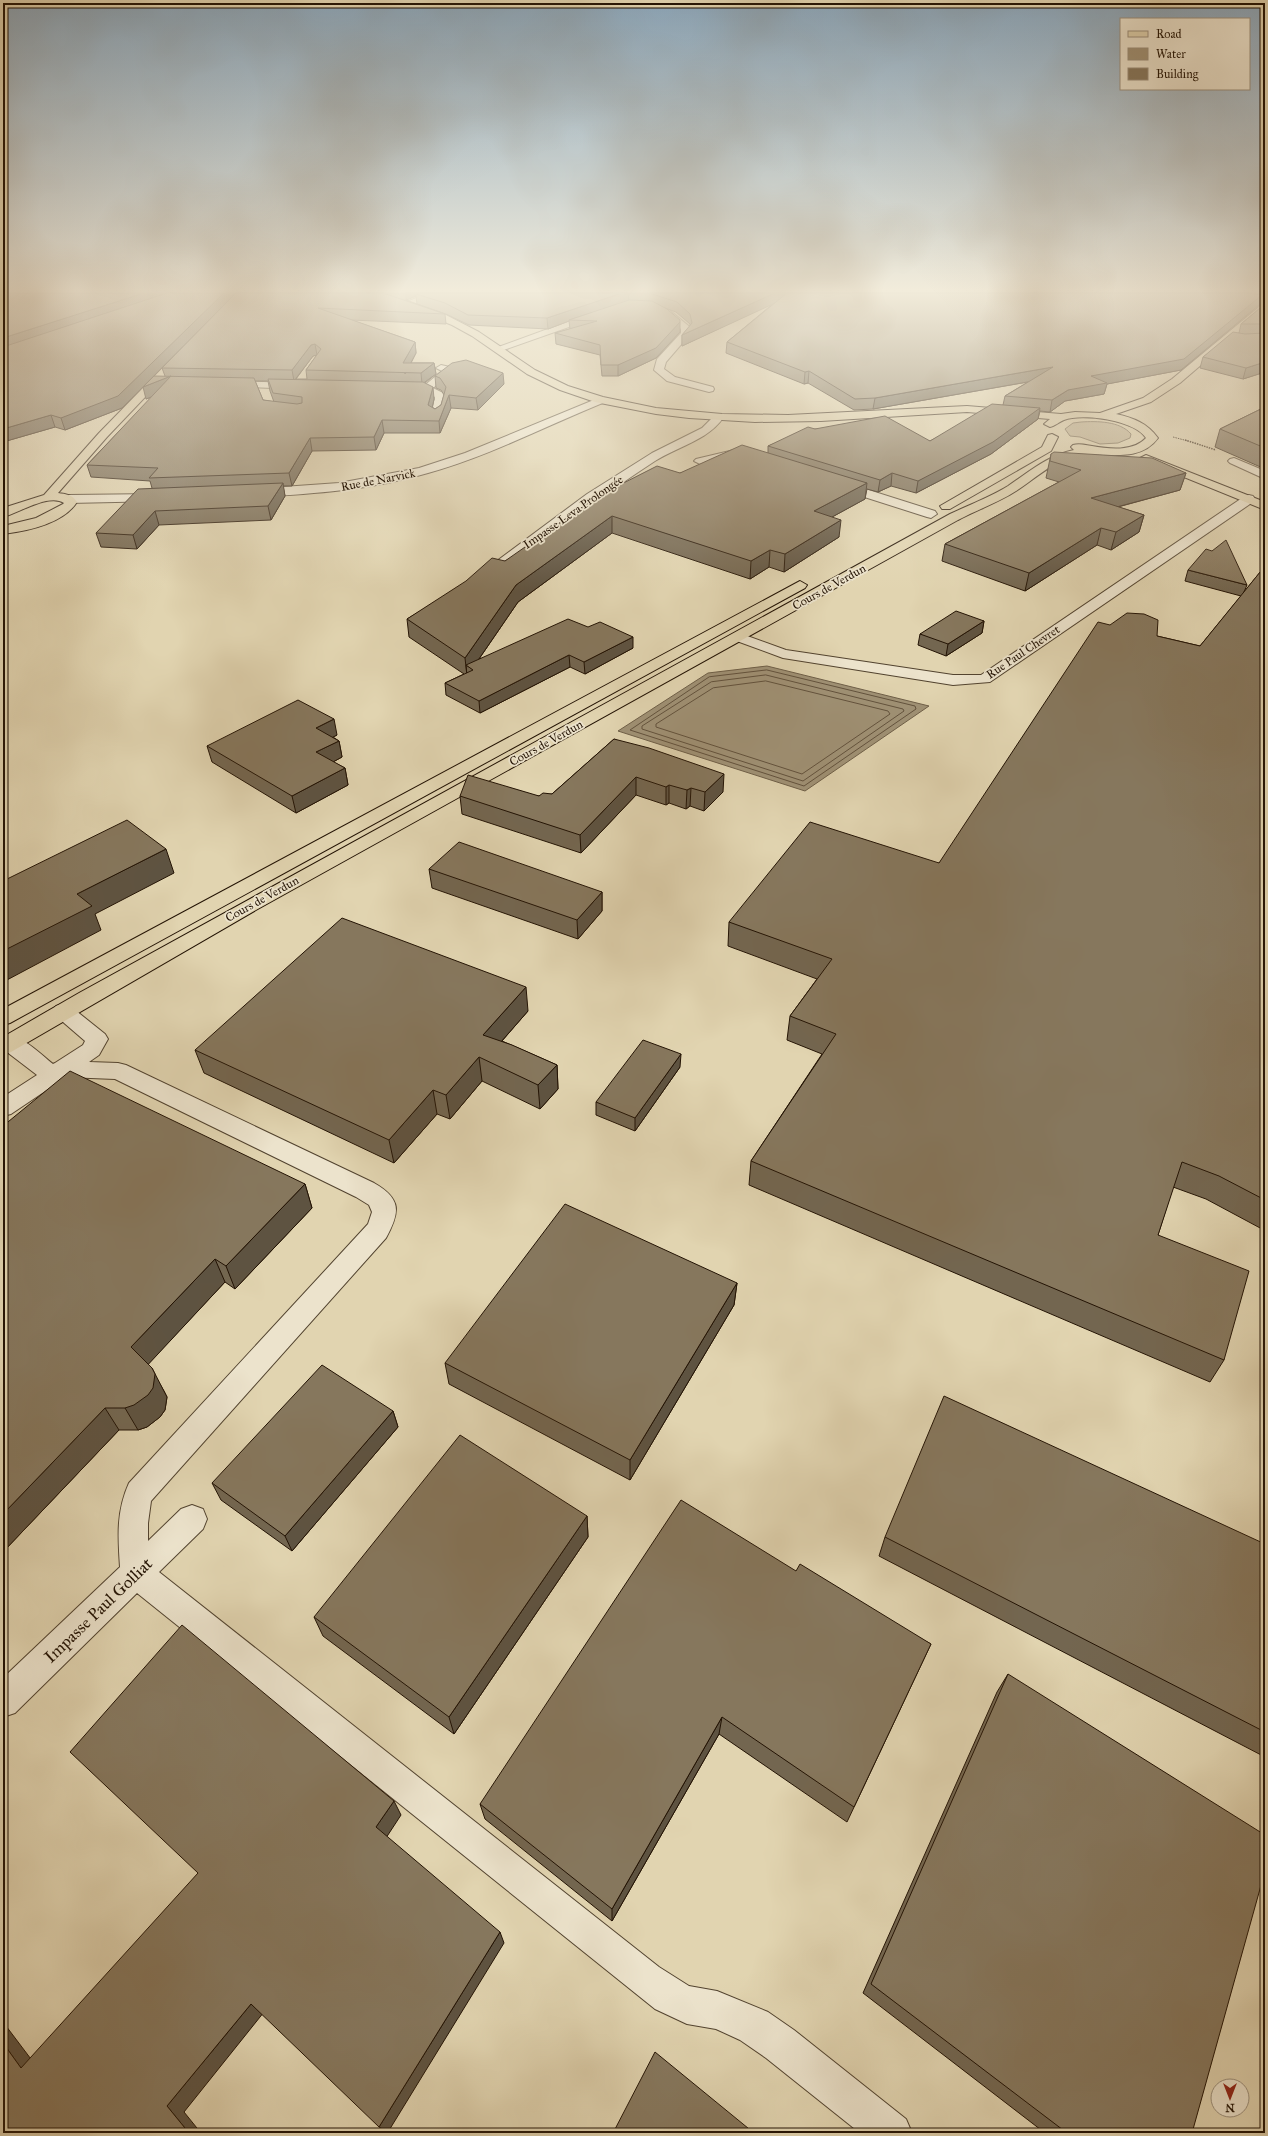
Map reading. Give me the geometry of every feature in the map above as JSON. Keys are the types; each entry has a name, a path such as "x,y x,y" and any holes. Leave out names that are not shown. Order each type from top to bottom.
{"main road":[{"path":"3,513 48,497 103,434 143,393"},
{"path":"578,393 638,408 718,418 792,419 967,409 1061,417 1075,415 1101,416 1123,419 1138,425 1153,438 1139,448 1109,451"},
{"path":"1101,416 1147,400 1158,393"},
{"path":"1138,425 1139,414 1147,400"},
{"path":"905,413 991,417 1051,435 1092,450 1109,451 1150,459 1265,506"},
{"name":"Cours de Verdun","path":"3,1018 134,945 917,522 1047,449 1051,435 1048,426 1052,421 1061,417"},
{"name":"Cours de Verdun","path":"5,1041 63,1011 249,906 954,517 1010,489 1039,469 1065,455 1092,450"},
{"path":"1222,476 1265,497"},
{"path":"48,497 68,503"},
{"path":"4,531 38,521 68,503"},
{"path":"249,906 253,897 260,889 312,859 348,830"},
{"path":"86,998 129,958 135,949 134,945"},
{"path":"5,1041 94,968"}],"street":[{"path":"264,393 266,397"},
{"path":"436,393 441,399 436,417"},
{"name":"Rue de Narvick","path":"243,494 326,489 368,483 407,475 457,460 602,400"},
{"name":"Impasse Leva Prolongée","path":"469,587 591,497 656,455 706,430 718,418"},
{"path":"700,461 734,453 756,460"},
{"path":"1234,461 1265,475"},
{"path":"824,480 931,514"},
{"path":"68,503 172,497"},
{"name":"Rue Paul Chevret","path":"739,637 766,649 783,654 953,680 985,679 1249,499"},
{"path":"896,503 883,510 917,522"},
{"path":"3,1108 91,1050 97,1039 63,1011"},
{"path":"5,1041 57,1072 118,1071 365,1190 379,1198 385,1208 384,1219 377,1231 139,1493 135,1503 132,1521 136,1573 646,1980 668,1996 687,2005 717,2010 754,2026 780,2044 892,2133"},
{"name":"Impasse Paul Golliat","path":"3,1702 192,1519"}],"path":[{"path":"1153,438 1162,433 1232,456 1234,461"}],"shaded area":[{"path":"1073,423 1115,424 1121,426 1131,434 1130,438 1118,443 1100,444 1080,437 1070,436 1065,429"}],"water":[{"path":"767,666 929,706 805,791 618,731 708,673"}],"building":[{"path":"3,393 121,393 118,396 61,418 51,415 3,429"},
{"path":"155,393 260,393 263,400 297,404 302,403 302,397 273,393 431,393 428,405 435,409 441,405 444,393 482,393 476,398 449,395 439,421 382,420 374,437 310,438 289,473 149,478 158,468 87,465"},
{"path":"845,393 906,393 875,398 855,399"},
{"path":"1010,393 1064,393 1052,400 1005,396"},
{"path":"992,404 1040,408 993,442 918,481 892,473 880,480 768,446 808,427 815,429 885,416 930,441"},
{"path":"1265,407 1265,448 1220,429"},
{"path":"742,445 867,483 814,511 841,520 785,554 770,550 751,561 612,516 516,585 465,658 407,619 466,581 492,558 505,561 598,496 657,466 680,473"},
{"path":"1054,452 1152,458 1186,473 1091,498 1144,515 1116,532 1101,528 1029,573 945,544 1081,470 1050,461 1051,454"},
{"path":"283,483 268,506 155,511 133,535 96,533 138,489"},
{"path":"1226,540 1247,585 1188,570 1206,549 1212,551"},
{"path":"1265,566 1265,1200 1219,1176 1182,1162 1158,1235 1249,1271 1224,1360 751,1161 836,1034 790,1016 832,959 729,922 810,822 939,863 1098,622 1110,625 1127,613 1144,614 1158,620 1157,636 1200,646"},
{"path":"956,611 984,621 948,644 920,634"},
{"path":"568,619 588,627 600,622 633,637 584,662 569,655 479,701 445,683 473,670 466,665"},
{"path":"298,700 334,719 316,728 339,741 316,752 345,768 292,796 207,746"},
{"path":"614,739 649,748 724,774 705,792 691,788 687,790 669,785 666,787 636,777 580,835 460,796 468,775 539,796 543,793 552,794"},
{"path":"127,820 166,849 77,894 92,906 3,951 3,881"},
{"path":"459,842 602,892 577,920 429,869"},
{"path":"342,918 526,987 483,1035 512,1045 557,1065 538,1085 479,1057 446,1095 433,1090 389,1140 195,1050"},
{"path":"643,1040 681,1054 635,1118 596,1102"},
{"path":"70,1071 305,1184 226,1266 215,1259 131,1347 152,1368 155,1374 153,1388 148,1395 134,1405 125,1408 105,1408 3,1514 3,1126"},
{"path":"565,1204 737,1283 630,1460 445,1363"},
{"path":"322,1365 393,1411 285,1536 212,1483"},
{"path":"944,1396 1265,1544 1265,1732 885,1537"},
{"path":"460,1435 587,1516 449,1717 314,1617"},
{"path":"681,1500 796,1571 800,1564 931,1644 854,1807 722,1717 612,1909 480,1804"},
{"path":"182,1625 394,1801 376,1827 500,1932 379,2127 251,2004 167,2106 189,2133 3,2133 3,2043 21,2068 198,1873 70,1752"},
{"path":"1008,1674 1265,1835 1265,1871 1192,2133 1067,2133 871,1984"},
{"path":"655,2052 754,2133 613,2133"}]}
